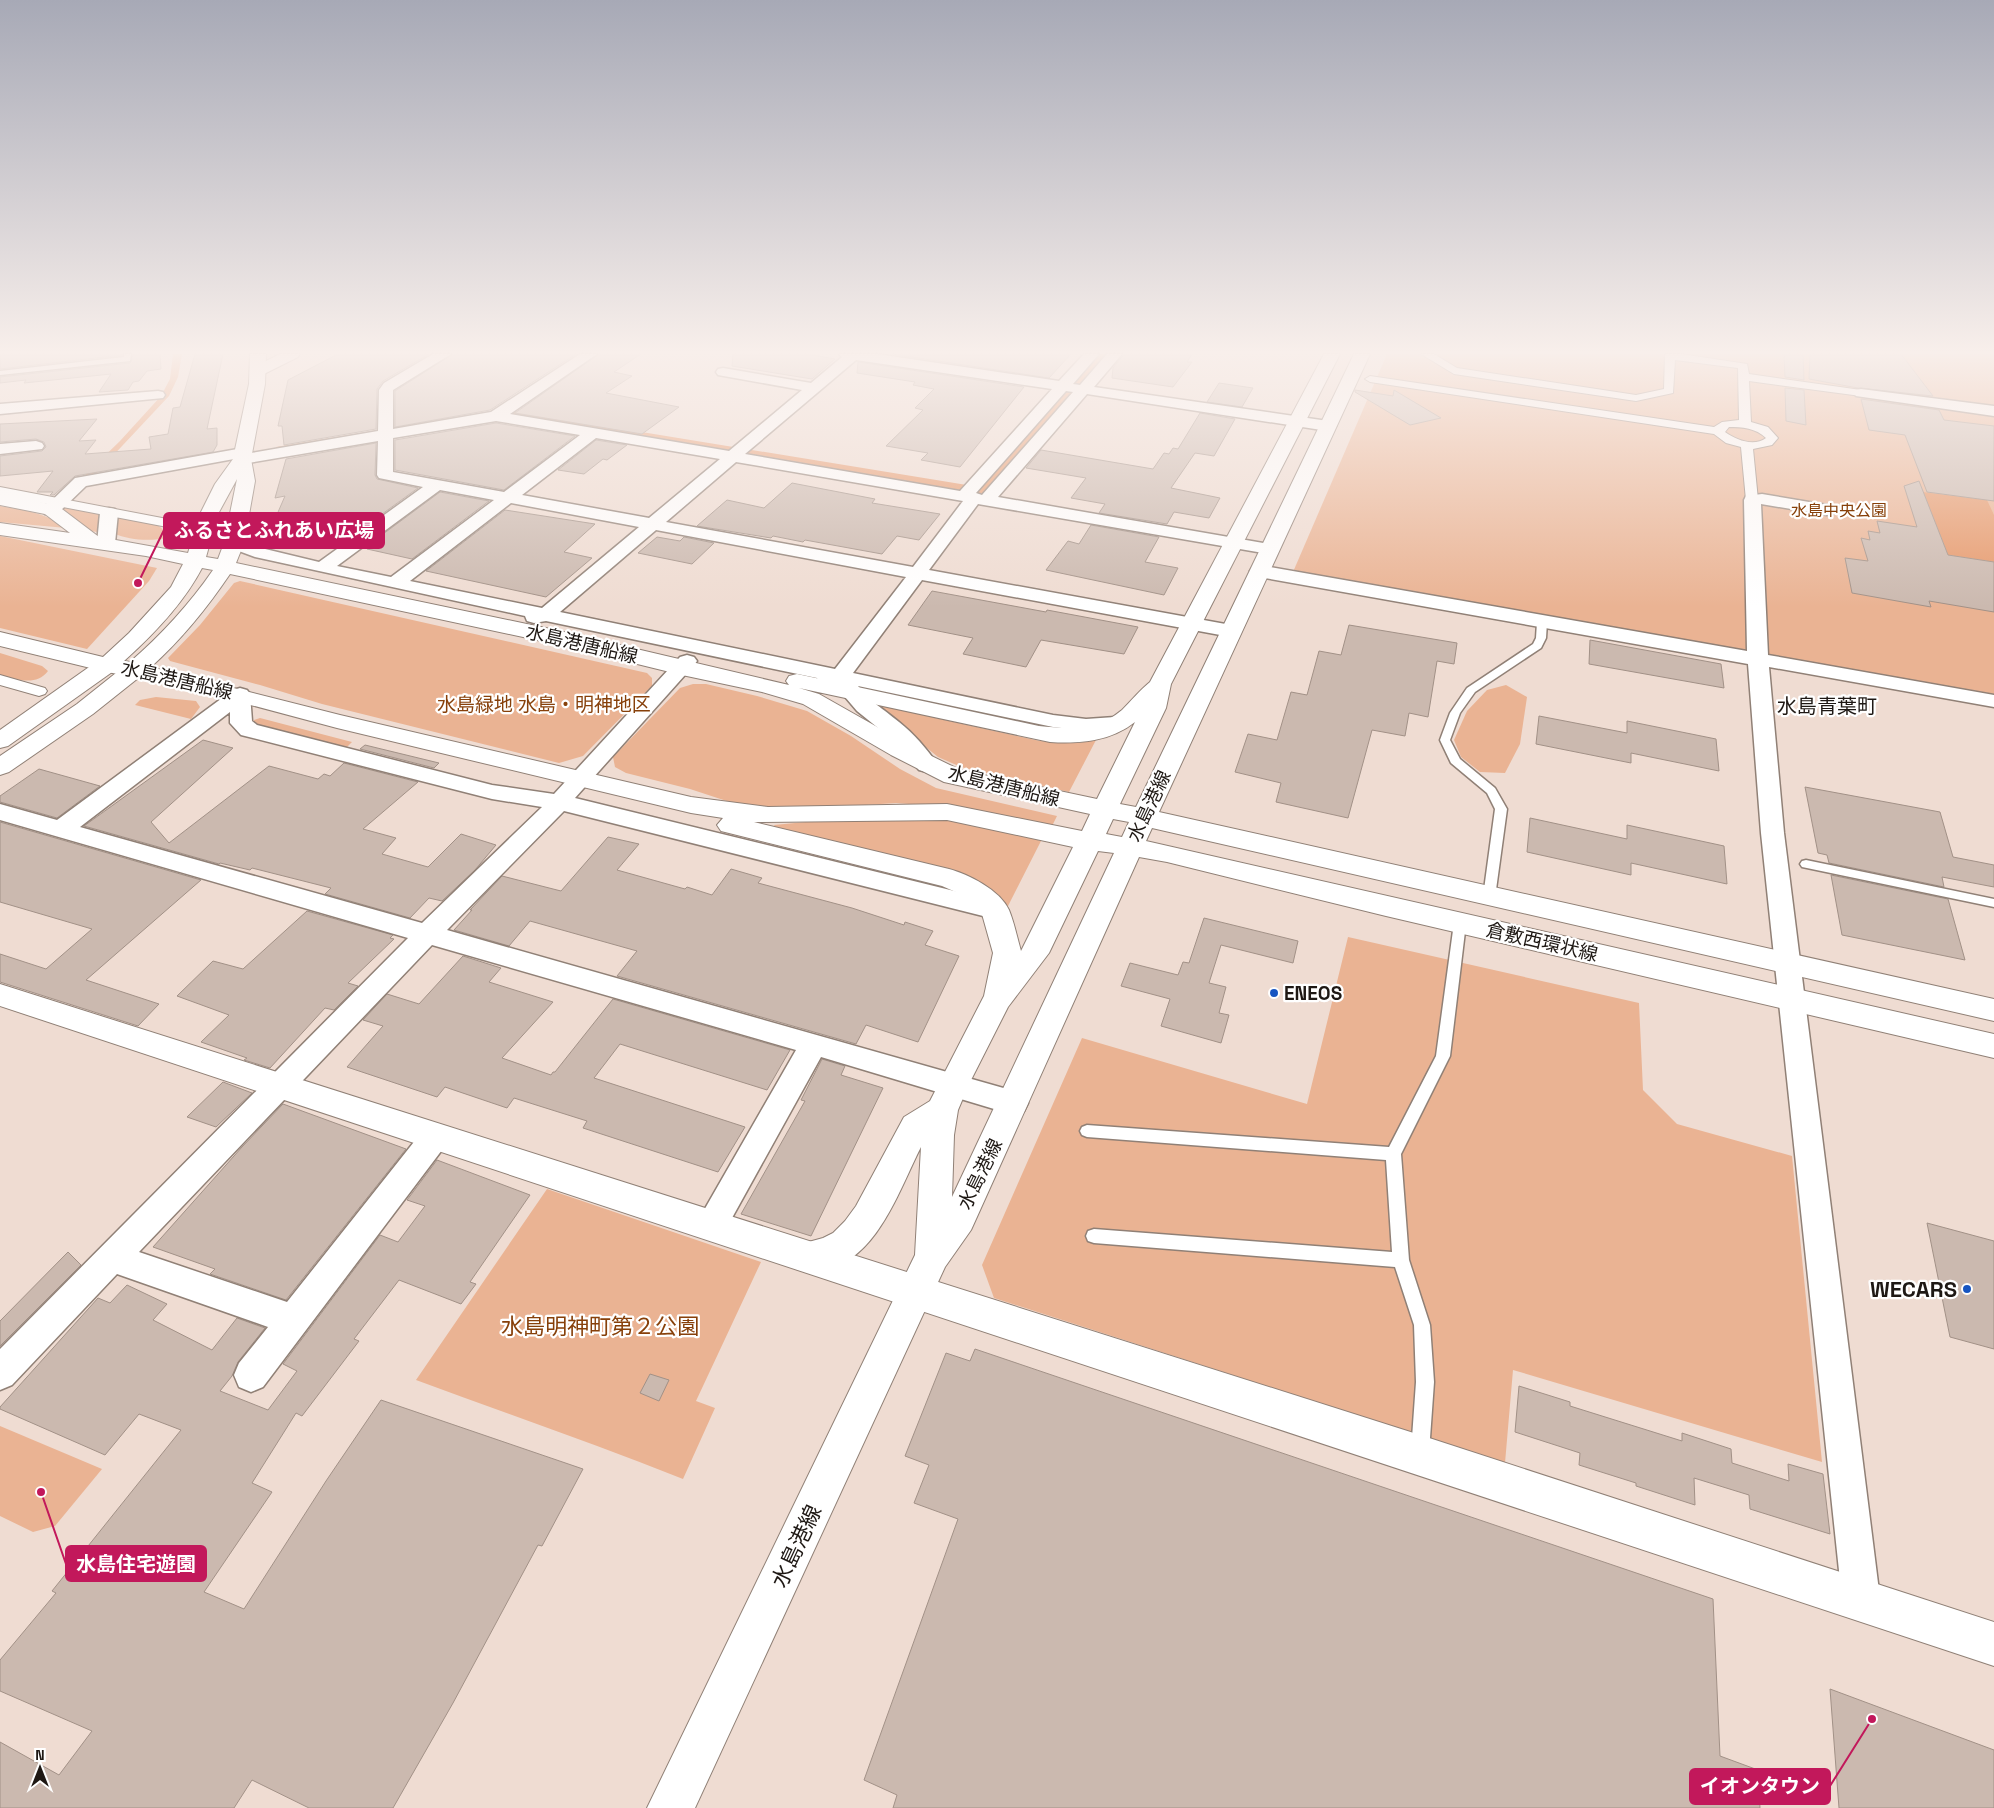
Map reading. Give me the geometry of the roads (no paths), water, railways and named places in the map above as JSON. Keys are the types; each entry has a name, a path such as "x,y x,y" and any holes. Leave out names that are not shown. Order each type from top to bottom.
{"main road":[{"path":"0,767 85,709 134,670 160,647 202,602 225,567 234,543 246,481 243,456 246,438"},
{"name":"水島港線","path":"933,1256 938,1135 948,1097 996,1000 1035,954 1154,708 1160,684 1288,438"},
{"name":"水島港線","path":"671,1808 933,1256 959,1219 1014,1103 1130,847 1322,438"},
{"path":"0,741 107,665 138,638 161,614 180,590 195,561 209,514 224,484 243,456"},
{"path":"0,499 55,507 99,542"},
{"name":"水島港唐船線","path":"0,529 99,542 685,664 811,699 927,765 953,776 1144,817"},
{"name":"水島港唐船線","path":"0,639 240,694 337,721 691,805 768,815 946,812 1090,841"},
{"path":"685,664 807,683 846,685 1054,735 1087,734 1107,729 1124,719 1160,684"},
{"path":"691,805 724,824 949,878 968,886 995,910 1007,952 996,1000"},
{"name":"倉敷西環状線","path":"1144,817 1294,850 1489,897 1994,1010"},
{"name":"倉敷西環状線","path":"1090,841 1167,853 1460,924 1994,1046"},
{"path":"0,995 279,1087 1420,1455 1994,1644"},
{"path":"806,1257 829,1253 844,1244 857,1232 868,1217 915,1127 948,1097"}],"street":[{"path":"55,507 89,481 347,438"},
{"path":"385,438 385,475 1231,631"},
{"path":"395,583 586,438"},
{"path":"632,438 737,453 974,494 1269,549"},
{"path":"495,625 545,615 754,438"},
{"path":"846,685 918,572 974,494 1026,438"},
{"path":"974,494 1026,438"},
{"path":"1726,438 1747,445 1762,445 1768,444 1772,438"},
{"path":"1747,445 1752,500 1752,578 1756,659 1787,964 1862,1599"},
{"path":"0,449 36,446"},
{"path":"322,568 438,484"},
{"path":"0,491 55,507 109,513 183,526"},
{"path":"1752,500 1762,499 1827,510"},
{"path":"99,542 109,513"},
{"path":"234,543 255,552 322,568 545,615 846,685 864,707 906,739 927,765"},
{"path":"1259,571 1994,701"},
{"path":"545,615 550,627 560,638"},
{"path":"0,1373 428,933 559,802 685,664"},
{"path":"0,680 39,691"},
{"path":"240,694 241,723 248,730 492,792 559,802 995,910"},
{"path":"60,829 240,694"},
{"path":"0,812 814,1044 948,1097 1014,1103"},
{"path":"711,1226 814,1044"},
{"path":"251,1375 435,1137"},
{"path":"112,1258 294,1320"}],"lane":[{"path":"1489,897 1501,810 1491,791 1455,761 1445,740 1455,713 1471,690 1537,646 1541,638 1542,622"},
{"path":"1806,864 1994,903"},
{"path":"1420,1455 1425,1382 1422,1325 1401,1260 1393,1154 1443,1056 1460,924"},
{"path":"1087,1131 1393,1154"},
{"path":"1094,1236 1401,1260"}],"place":[{"name":"ふるさとふれあい広場","path":"138,583"},
{"name":"ENEOS","path":"1274,993"},
{"name":"WECARS","path":"1967,1289"},
{"name":"水島住宅遊園","path":"41,1492"},
{"name":"イオンタウン","path":"1872,1719"}],"district":[{"name":"水島青葉町","path":"1827,706"}],"park label":[{"name":"水島中央公園","path":"1839,510"},
{"name":"水島緑地 水島・明神地区","path":"544,704"},
{"name":"水島明神町第２公園","path":"600,1326"}]}
